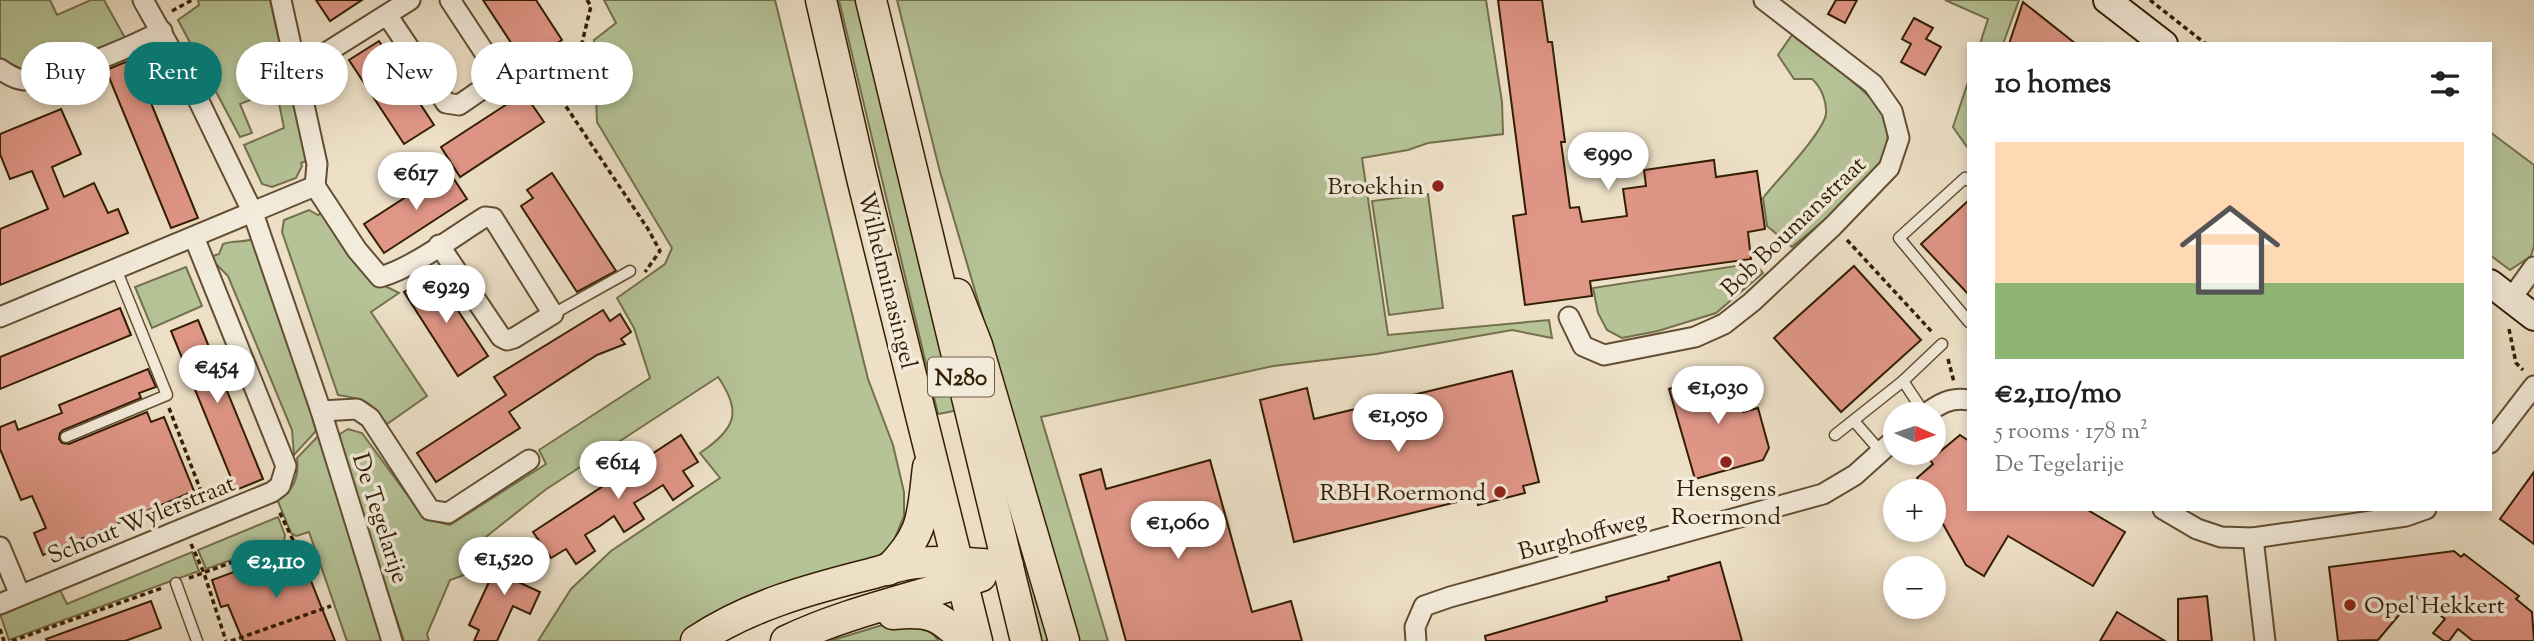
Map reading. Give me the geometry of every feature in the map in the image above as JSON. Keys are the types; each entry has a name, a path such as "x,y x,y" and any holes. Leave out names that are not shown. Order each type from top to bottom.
{"main road":[{"name":"Wilhelminasingel","path":"821,0 862,178 977,641"},
{"name":"Wilhelminasingel","path":"872,0 915,188 1026,641"},
{"name":"N280","path":"915,188 977,345 1064,641"},
{"name":"N280","path":"888,570 917,534 931,449"},
{"path":"696,641 744,614 768,605 888,570 915,563 961,572"},
{"path":"786,641 833,620 961,572 1008,566"},
{"path":"833,620 912,611 925,612 949,624 965,641"}],"street":[{"name":"De Tegelarije","path":"143,0 205,111 253,213 321,411 392,641"},
{"path":"281,0 291,42"},
{"path":"343,42 410,0"},
{"path":"387,15 446,103 459,105 494,81 496,70 450,0"},
{"name":"Bob Boumanstraat","path":"1569,317 1583,346 1604,355 1695,337 1724,324 1752,302 1833,226 1889,169 1899,138 1892,111 1873,84 1764,0"},
{"path":"2107,0 2162,42"},
{"path":"0,69 9,76 25,80 45,78 162,32"},
{"path":"304,105 317,164 315,186 357,250 380,277 396,273 439,245 485,217 493,218 554,314 507,341 501,337 439,245"},
{"path":"0,317 315,186"},
{"name":"Schout Wylerstraat","path":"0,604 272,492 280,486 286,466 194,237"},
{"path":"2511,299 2534,267"},
{"path":"2492,285 2534,317"},
{"path":"2492,440 2529,379"},
{"path":"321,411 357,409 370,418 430,510 448,513 529,460"},
{"name":"Burghoffweg","path":"1416,641 1415,627 1424,607 1450,597 1823,494 1855,475 1883,450"},
{"path":"2166,511 2197,529 2221,537 2253,538 2406,516 2420,511"},
{"path":"2253,538 2265,641"},
{"path":"0,547 20,595"}],"lane":[{"path":"1967,180 1965,178 1899,238 1967,320"},
{"path":"66,437 167,396 116,269"},
{"path":"554,314 630,271"},
{"path":"1835,435 1903,381 1942,344"},
{"path":"1903,381 1917,402"},
{"path":"1854,421 1883,442"},
{"path":"176,583 197,641"}],"path":[{"path":"587,0 590,6 582,43 549,74 555,90 660,251 646,272 630,271"},
{"path":"2150,0 2203,42"},
{"path":"1833,226 1942,344 1962,399"},
{"path":"2509,327 2516,363 2529,379"},
{"path":"167,396 169,412 212,517"},
{"path":"184,528 229,641 331,606"},
{"path":"0,629 4,641"}],"green space":[{"path":"0,0 50,0 57,15 91,0 104,0 125,38 110,44 21,42 21,69 0,58"},
{"path":"198,0 270,0 279,42 236,42 236,105 240,105 252,133 240,137 222,103 222,42 190,42 178,20 199,5"},
{"path":"604,0 775,0 868,379 893,445 904,492 904,516 895,538 886,550 866,567 682,641 538,641 571,589 611,551 720,478 700,453 721,436 732,419 731,401 718,377 545,490 477,544 464,575 450,580 427,634 429,641 404,641 338,445 340,434 348,429 362,433 425,519 450,525 546,464 539,450 650,378 634,328 617,298 665,264 672,248 597,122 596,105 633,105 633,42 594,42 616,23"},
{"path":"839,0 861,0 959,410 938,414"},
{"path":"897,0 1486,0 1502,102 1503,134 1428,143 1408,150 1362,158 1388,335 1549,320 1552,338 1512,330 1376,354 1273,366 1041,417 1108,641 1070,641 999,372 940,172"},
{"path":"1945,0 2019,0 2004,42 1981,42 1988,19"},
{"path":"1792,35 1853,82 1874,102 1886,123 1887,144 1882,163 1876,172 1792,247 1767,226 1763,198 1817,133 1826,114 1826,104 1815,82 1812,79 1794,79 1778,55"},
{"path":"1967,85 1967,147 1953,127"},
{"path":"279,105 295,105 308,160 301,163 296,178 272,187 262,184 244,145 284,128"},
{"path":"2492,134 2534,165 2534,246 2531,256 2510,270 2492,256"},
{"path":"1428,194 1443,308 1389,315 1372,201"},
{"path":"309,210 318,215 324,211 367,277 399,293 371,312 427,396 387,424 367,403 338,395 282,232 284,220"},
{"path":"252,239 291,342 316,431 294,455 292,430 228,276 215,263 213,256 219,254 223,244"},
{"path":"1755,263 1763,273 1716,313 1658,331 1622,338 1607,330 1598,313 1593,288"},
{"path":"186,267 202,306 152,328 135,287"},
{"path":"970,354 1058,641 1040,641"},
{"path":"321,433 382,641 347,641 309,532 296,536 291,533 277,499 292,487 297,471 297,458"},
{"path":"278,517 285,535 284,541 206,569 198,550"},
{"path":"192,552 199,571 9,640 0,614 60,590 67,604"},
{"path":"895,621 931,632 939,641 830,641"}],"building":[{"path":"316,0 362,0 330,21"},
{"path":"483,0 536,0 562,40 559,42 511,42"},
{"path":"1498,0 1542,0 1548,42 1552,42 1565,142 1561,142 1570,208 1579,207 1582,222 1627,216 1623,189 1646,186 1644,170 1714,160 1716,177 1757,171 1765,229 1748,232 1751,259 1590,281 1592,296 1525,305 1513,216 1526,214"},
{"path":"1836,0 1857,0 1845,23 1828,14"},
{"path":"2023,2 2073,42 2010,42"},
{"path":"1914,18 1933,28 1926,39 1941,47 1925,75 1901,62 1911,44 1902,39"},
{"path":"362,52 362,80 349,60"},
{"path":"124,63 124,105 152,105 198,218 171,228 110,80 110,68"},
{"path":"378,105 421,105 434,125 404,144"},
{"path":"506,105 532,105 544,122 460,177 441,147"},
{"path":"61,109 81,154 52,167 64,197 94,183 108,213 118,209 128,233 0,285 0,229 48,209 32,171 10,179 0,154 0,134"},
{"path":"448,170 467,199 384,253 364,224"},
{"path":"552,173 616,271 577,292 521,206 533,198 527,190"},
{"path":"1967,202 1967,293 1921,244"},
{"path":"1854,266 1921,340 1841,412 1774,338"},
{"path":"433,273 488,356 458,376 404,292"},
{"path":"120,308 131,335 0,389 0,357"},
{"path":"603,310 610,321 620,314 631,332 621,339 625,344 597,355 509,412 520,428 436,482 417,453 506,395 494,377"},
{"path":"198,320 263,479 236,490 171,331"},
{"path":"148,369 156,387 139,393 141,398 63,430 59,439 62,443 69,444 147,412 151,422 164,417 194,491 43,555 34,533 46,528 32,496 21,500 0,449 0,427 15,421 18,430 62,413 59,405"},
{"path":"1512,371 1539,482 1523,486 1525,493 1478,505 1477,497 1294,542 1260,400 1307,388 1314,419"},
{"path":"1731,371 1743,412 1758,408 1769,448 1763,460 1695,479 1669,389"},
{"path":"681,435 698,462 683,471 693,486 673,500 663,485 634,503 644,519 624,532 614,516 585,535 595,551 576,564 566,549 551,558 533,532"},
{"path":"1960,435 1967,440 1967,511 2089,511 2125,532 2093,586 2008,536 1984,576 1966,565 1946,529 1946,479 1917,478 1931,466 1946,466 1946,447"},
{"path":"1210,460 1252,612 1291,601 1302,641 1126,641 1080,475 1101,469 1106,489"},
{"path":"2534,472 2534,544 2500,519"},
{"path":"307,545 318,573 309,576 335,641 243,641 228,605 221,607 212,580"},
{"path":"2454,551 2461,557 2464,554 2519,596 2516,599 2532,612 2534,641 2473,641 2458,629 2449,641 2444,641 2433,633 2445,619 2415,596 2378,640 2338,641 2329,567"},
{"path":"502,554 542,564 516,581 540,592 530,614 513,606 497,641 474,641 479,630 469,625"},
{"path":"1720,562 1742,641 1486,641 1485,636 1607,601 1606,597 1669,580 1668,577"},
{"path":"2207,596 2212,641 2178,641 2178,599"},
{"path":"151,601 161,628 125,641 46,639"},
{"path":"2117,612 2165,641 2100,641"}],"place":[{"name":"Broekhin","path":"1438,186"},
{"name":"Hensgens Roermond","path":"1726,462"},
{"name":"RBH Roermond","path":"1500,492"},
{"name":"Opel Hekkert","path":"2350,605"}]}
